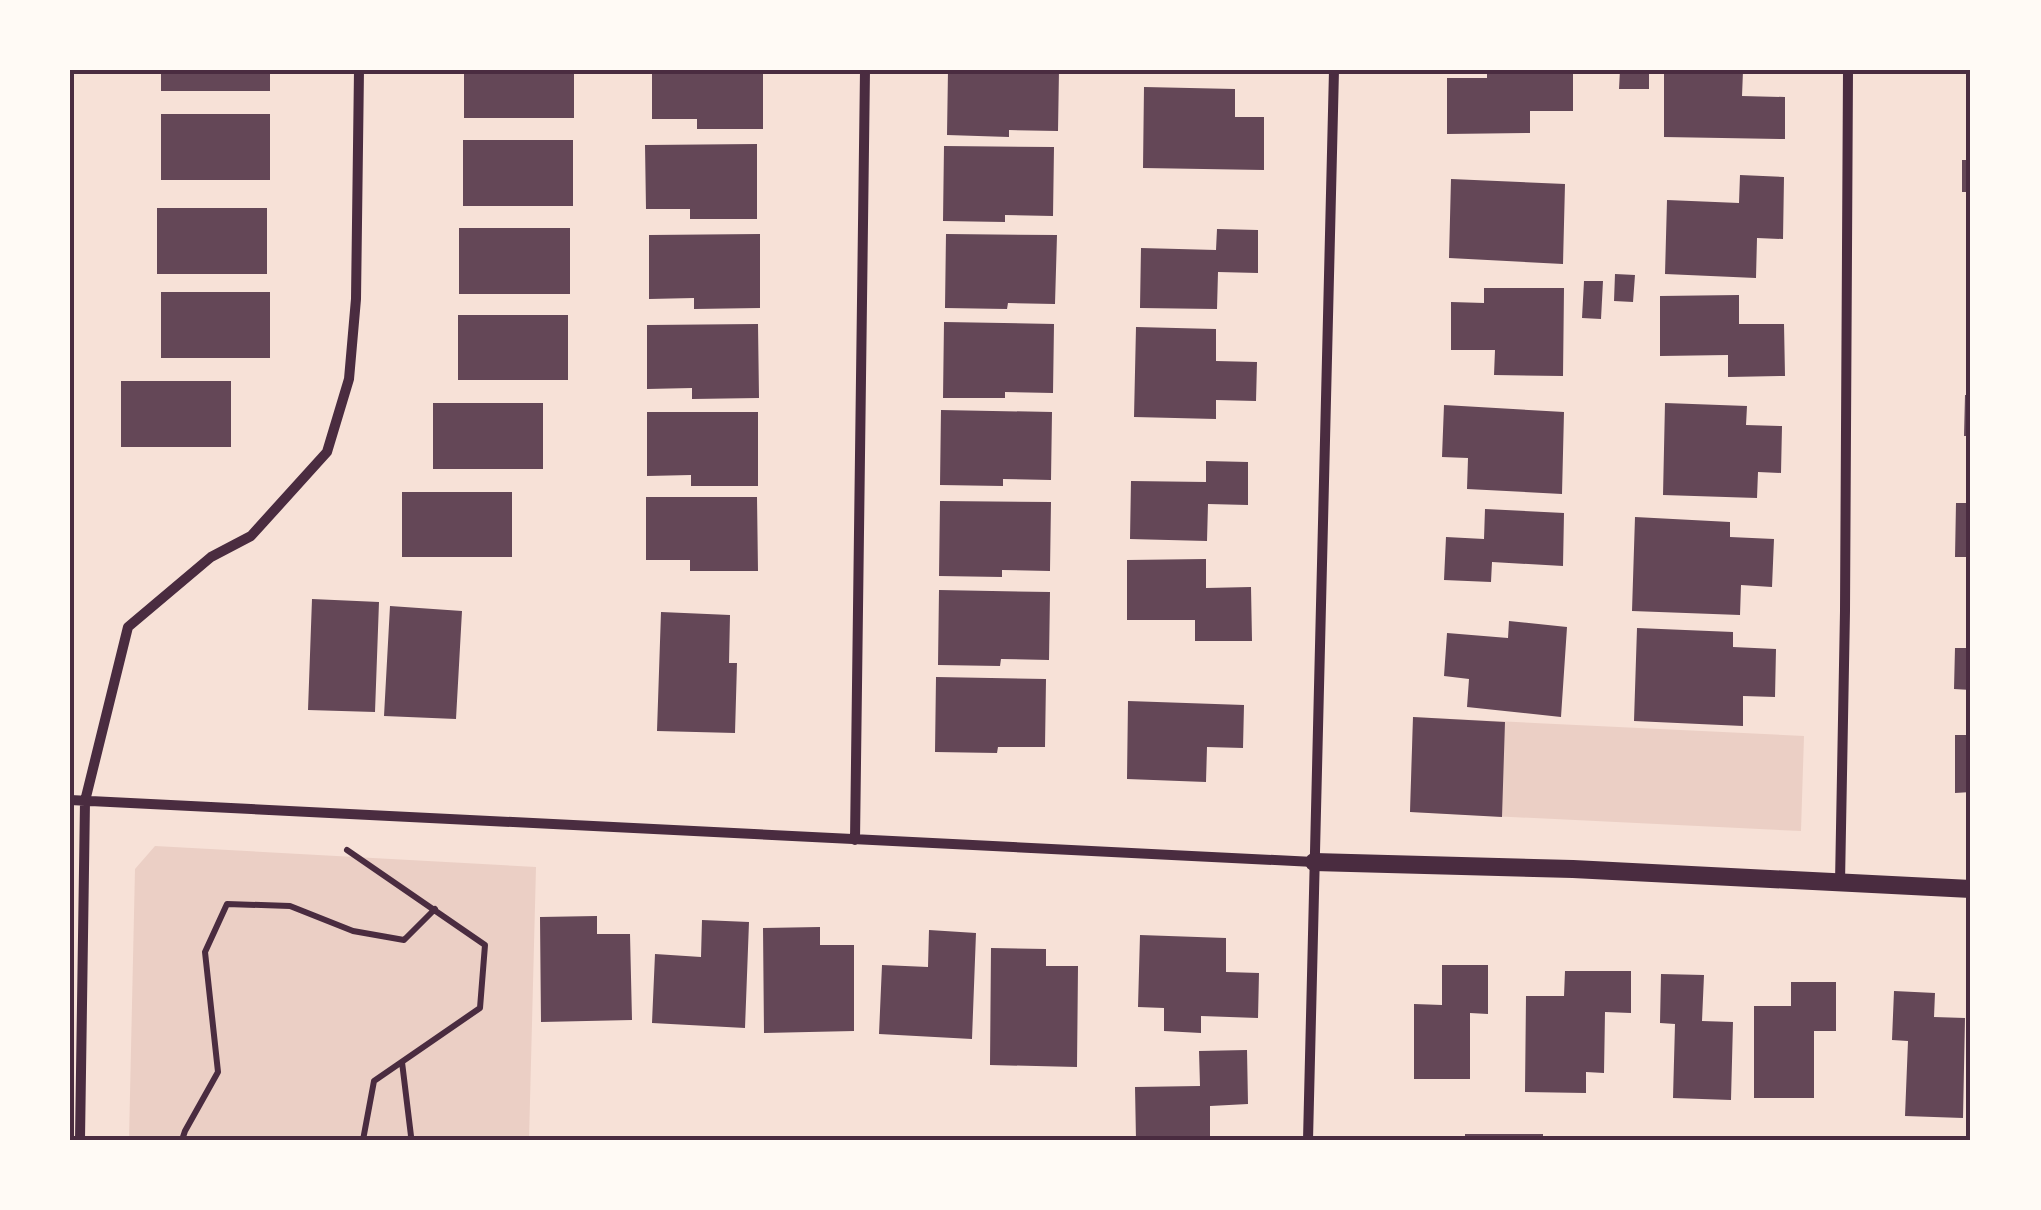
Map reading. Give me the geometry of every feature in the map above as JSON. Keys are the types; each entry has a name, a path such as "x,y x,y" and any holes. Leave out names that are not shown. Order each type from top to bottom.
{"street":[{"path":"80,1140 86,801 128,627 211,557 251,536 326,452 349,379 356,299 360,70"},
{"path":"855,840 865,70"},
{"path":"1308,1140 1334,70"},
{"path":"1840,884 1846,591 1848,70"},
{"path":"70,800 1314,862 1573,869 1971,889"}],"path":[{"path":"347,850 485,946 480,1008 374,1081 363,1140"},
{"path":"182,1140 218,1072 206,952 227,904 290,906 353,931 404,940 435,909"},
{"path":"402,1062 409,1140"}],"shaded area":[{"path":"1413,717 1804,736 1801,831 1410,812"},
{"path":"155,846 536,867 529,1140 129,1140 135,869"}],"building":[{"path":"161,70 270,70 270,91 161,91"},
{"path":"464,70 574,70 574,118 464,118"},
{"path":"652,70 763,70 763,129 697,129 697,119 652,119"},
{"path":"948,70 1059,70 1058,131 1009,130 1009,137 947,135"},
{"path":"1487,70 1573,70 1573,111 1530,111 1530,133 1447,134 1447,78 1487,78"},
{"path":"1620,70 1649,70 1649,89 1619,89"},
{"path":"1664,70 1743,71 1742,96 1785,97 1785,139 1664,137"},
{"path":"1144,87 1235,89 1235,117 1264,117 1264,170 1143,168"},
{"path":"161,114 270,114 270,180 161,180"},
{"path":"463,140 573,140 573,206 463,206"},
{"path":"757,144 757,219 690,219 690,209 646,209 645,145"},
{"path":"944,146 1054,147 1053,216 1005,215 1005,222 943,221"},
{"path":"1962,160 1971,160 1971,192 1962,192"},
{"path":"1740,175 1784,177 1783,239 1757,238 1756,278 1665,274 1667,200 1739,203"},
{"path":"1451,179 1565,184 1563,264 1449,258"},
{"path":"157,208 267,208 267,274 157,274"},
{"path":"459,228 570,228 570,294 459,294"},
{"path":"1217,229 1258,230 1258,273 1218,272 1217,309 1140,308 1141,248 1216,250"},
{"path":"760,234 760,308 694,309 694,298 649,299 649,235"},
{"path":"946,234 1057,235 1055,304 1008,303 1007,309 945,308"},
{"path":"1615,274 1635,275 1633,302 1614,301"},
{"path":"1584,281 1603,281 1601,319 1582,318"},
{"path":"1484,288 1564,288 1563,376 1494,375 1495,350 1451,350 1451,302 1484,303"},
{"path":"161,292 270,292 270,358 161,358"},
{"path":"1739,295 1739,324 1784,324 1785,376 1728,377 1728,355 1660,356 1660,296"},
{"path":"458,315 568,315 568,380 458,380"},
{"path":"944,322 1054,324 1053,393 1005,392 1005,398 943,398"},
{"path":"758,324 759,398 692,399 692,388 647,389 647,325"},
{"path":"1136,327 1216,329 1216,361 1257,362 1256,401 1216,400 1216,419 1134,417"},
{"path":"121,381 231,381 231,447 121,447"},
{"path":"1965,395 1971,395 1971,436 1964,436"},
{"path":"433,403 543,403 543,469 433,469"},
{"path":"1665,403 1747,406 1746,425 1782,426 1781,473 1758,472 1757,498 1663,495"},
{"path":"1444,405 1564,412 1562,494 1467,489 1468,458 1442,457"},
{"path":"941,410 1052,412 1051,480 1003,479 1003,486 940,485"},
{"path":"647,412 758,412 758,486 691,486 691,475 647,476"},
{"path":"1206,461 1248,462 1248,505 1208,504 1207,541 1130,539 1131,481 1206,482"},
{"path":"402,492 512,492 512,557 402,557"},
{"path":"646,497 757,497 758,571 690,571 690,560 646,560"},
{"path":"940,501 1051,502 1050,571 1002,570 1002,577 939,576"},
{"path":"1956,503 1971,503 1971,557 1955,557"},
{"path":"1485,509 1564,513 1563,566 1492,562 1491,582 1444,580 1446,537 1484,539"},
{"path":"1635,517 1730,522 1730,537 1774,539 1772,587 1741,585 1740,615 1632,611"},
{"path":"1206,559 1206,588 1251,587 1252,641 1195,641 1195,620 1127,620 1127,560"},
{"path":"939,590 1050,592 1049,660 1001,659 1000,666 938,665"},
{"path":"312,599 379,602 375,712 308,710"},
{"path":"390,606 462,611 456,719 384,716"},
{"path":"661,612 730,615 729,663 737,663 735,733 657,731"},
{"path":"1509,621 1567,627 1561,717 1467,707 1469,679 1444,676 1447,633 1508,638"},
{"path":"1637,628 1733,632 1733,647 1776,649 1775,697 1743,696 1743,726 1634,721"},
{"path":"1955,648 1971,648 1971,690 1954,689"},
{"path":"936,677 1046,679 1045,747 998,747 997,753 935,752"},
{"path":"1128,701 1244,705 1243,748 1207,747 1206,782 1127,779"},
{"path":"1413,717 1505,722 1502,817 1410,812"},
{"path":"1955,735 1971,735 1971,792 1955,793"},
{"path":"597,916 597,934 630,934 632,1020 541,1022 540,917"},
{"path":"702,920 749,922 745,1028 652,1023 655,954 701,957"},
{"path":"820,927 820,945 854,945 854,1031 764,1033 763,928"},
{"path":"929,930 976,933 972,1039 879,1034 882,965 928,967"},
{"path":"1140,935 1226,938 1226,972 1259,973 1258,1018 1201,1016 1201,1033 1164,1031 1164,1008 1138,1007"},
{"path":"991,948 1046,949 1046,966 1078,966 1077,1067 990,1065"},
{"path":"1442,965 1488,965 1488,1014 1470,1013 1470,1079 1414,1079 1414,1004 1442,1005"},
{"path":"1565,971 1631,971 1631,1013 1605,1012 1604,1073 1586,1072 1586,1093 1525,1092 1526,996 1564,996"},
{"path":"1661,974 1704,975 1702,1021 1733,1022 1731,1100 1673,1098 1675,1024 1660,1023"},
{"path":"1791,982 1836,982 1836,1031 1814,1031 1814,1098 1754,1098 1754,1006 1791,1006"},
{"path":"1894,991 1935,993 1934,1017 1965,1018 1963,1118 1905,1116 1908,1041 1892,1040"},
{"path":"1247,1050 1248,1104 1210,1106 1210,1140 1136,1140 1135,1087 1200,1086 1199,1051"},
{"path":"1465,1134 1543,1134 1543,1140 1465,1140"}]}
